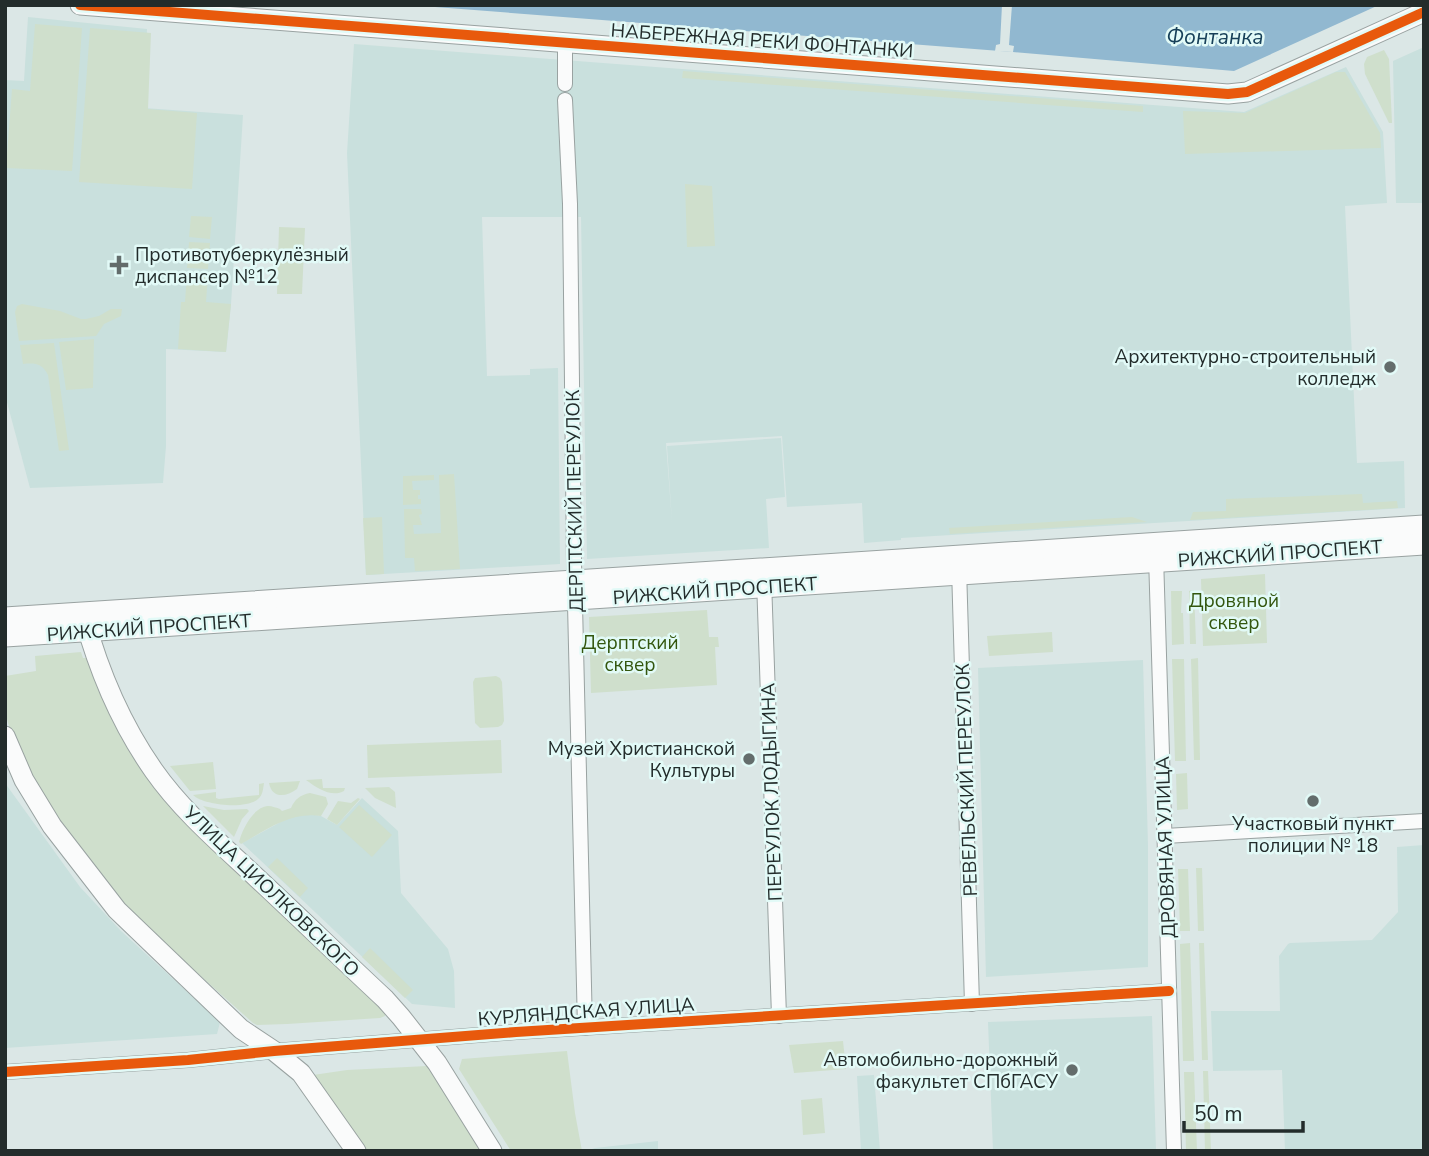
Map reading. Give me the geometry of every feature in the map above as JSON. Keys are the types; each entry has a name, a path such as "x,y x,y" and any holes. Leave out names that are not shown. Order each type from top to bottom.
{"main road":[{"name":"РИЖСКИЙ ПРОСПЕКТ","path":"1156,553 1424,526"},
{"name":"РИЖСКИЙ ПРОСПЕКТ","path":"5,636 85,622 575,590 1156,553 1424,544"},
{"name":"РИЖСКИЙ ПРОСПЕКТ","path":"5,618 85,622"}],"street":[{"name":"НАБЕРЕЖНАЯ РЕКИ ФОНТАНКИ","path":"80,5 1228,94 1247,92 1424,12"},
{"path":"565,43 565,83"},
{"name":"ДЕРПТСКИЙ ПЕРЕУЛОК","path":"565,100 570,222 585,1028"},
{"name":"ДРОВЯНАЯ УЛИЦА","path":"1156,553 1174,1151"},
{"name":"РЕВЕЛЬСКИЙ ПЕРЕУЛОК","path":"959,566 972,1003"},
{"name":"ПЕРЕУЛОК ЛОДЫГИНА","path":"764,578 779,1016"},
{"name":"УЛИЦА ЦИОЛКОВСКОГО","path":"85,622 103,677 133,737 168,789 222,845 385,999 437,1063 492,1151"},
{"path":"5,736 29,788 52,826 117,910 241,1029 301,1073 356,1151"},
{"path":"1165,836 1424,821"},
{"name":"КУРЛЯНДСКАЯ УЛИЦА","path":"5,1072 585,1028 1169,990"}],"shaded area":[{"name":"Противотуберкулёзный диспансер №12","path":"28,17 147,29 144,108 243,115 226,352 166,349 166,446 163,483 30,488 5,395 5,80 24,81"},
{"path":"354,44 1244,112 1346,67 1383,132 1387,203 1345,206 1357,463 1404,461 1405,508 901,538 864,543 862,503 787,507 782,436 666,443 672,522 667,446 781,438 785,497 766,499 769,548 587,559 581,217 482,217 487,376 530,375 530,369 558,368 560,564 366,575 347,153"},
{"path":"1424,47 1424,203 1396,203 1393,61"},
{"path":"1143,660 1148,967 986,977 978,668"},
{"path":"5,783 80,887 121,931 220,1022 217,1034 5,1048"},
{"path":"362,798 398,831 401,893 448,949 454,971 455,1008 412,1004 242,843 288,818 299,815 321,816 337,825"},
{"path":"1424,845 1424,1151 1285,1151 1282,1070 1213,1071 1211,1011 1280,1011 1279,956 1290,943 1372,940 1398,912 1397,847"},
{"name":"Автомобильно-дорожный факультет СПбГАСУ","path":"1152,1016 1156,1151 993,1151 988,1022"},
{"path":"874,1075 880,1151 861,1151 857,1076"},
{"path":"658,1141 658,1151 586,1151 595,1148"}],"green space":[{"path":"35,24 82,28 72,171 6,168 12,89 30,91"},
{"path":"90,28 151,33 148,109 197,113 192,189 79,182"},
{"path":"1384,50 1389,59 1392,123 1389,123 1365,74 1364,64 1367,57"},
{"path":"683,71 1143,106 1143,112 682,78"},
{"path":"1336,72 1345,72 1380,133 1381,148 1185,154 1183,111 1245,113"},
{"path":"685,184 712,186 715,246 687,247"},
{"path":"191,216 212,217 210,239 189,237"},
{"path":"279,227 305,228 302,294 277,294"},
{"path":"189,242 210,243 208,269 187,268"},
{"path":"187,273 208,274 206,302 231,304 226,352 178,349 181,302 185,302"},
{"path":"22,304 60,311 81,319 99,316 111,309 122,309 121,316 104,324 96,336 19,341 15,312 17,306"},
{"path":"94,339 93,388 66,390 59,342"},
{"path":"54,343 69,450 59,451 48,375 38,365 23,364 20,345"},
{"path":"454,474 460,569 415,571 414,558 405,558 404,509 421,509 422,514 419,515 422,525 413,525 414,534 441,533 439,475"},
{"path":"434,475 434,480 412,481 413,490 420,490 418,499 421,499 421,504 403,505 403,476"},
{"path":"1362,494 1363,503 1397,501 1398,508 1190,520 1193,512 1226,511 1226,499"},
{"path":"382,517 384,574 366,575 363,518"},
{"path":"1132,517 1147,522 950,534 949,528"},
{"name":"Дровяной сквер","path":"1265,574 1267,643 1203,646 1201,579"},
{"path":"1194,590 1196,644 1190,644 1189,591"},
{"path":"1171,591 1182,591 1184,644 1172,645"},
{"name":"Дерптский сквер","path":"707,610 709,637 718,637 719,647 715,647 717,685 591,693 589,617"},
{"path":"1052,632 1053,652 989,656 987,636"},
{"path":"81,652 83,658 87,658 126,745 386,1012 385,1016 257,1025 124,906 48,808 16,747 5,711 5,676 36,671 35,656"},
{"path":"1198,658 1200,760 1194,760 1191,659"},
{"path":"1172,659 1184,659 1186,761 1175,761"},
{"path":"496,676 502,682 504,721 498,727 480,728 475,723 473,682 475,678"},
{"path":"501,740 502,773 368,778 367,745"},
{"path":"213,762 216,789 190,791 170,766"},
{"path":"1187,773 1188,809 1177,810 1176,774"},
{"path":"322,779 323,788 345,788 344,791 330,793 306,780"},
{"path":"300,781 297,789 284,795 273,792 269,783"},
{"path":"264,783 260,797 244,804 215,804 193,795 216,792 216,798 219,799 259,795 259,784"},
{"path":"389,787 395,792 396,808 375,798 365,788"},
{"path":"310,793 326,797 328,804 321,816 289,819 241,844 239,842 246,826 258,810 268,806 282,811 291,808 298,798"},
{"path":"360,799 337,825 327,819 338,801 351,803"},
{"path":"359,805 392,835 372,857 339,827"},
{"path":"203,806 224,810 247,809 249,811 234,837"},
{"path":"277,858 308,888 300,897 268,867"},
{"path":"1196,868 1202,868 1204,931 1198,931"},
{"path":"1178,869 1188,869 1190,931 1180,931"},
{"path":"1190,943 1194,1061 1183,1061 1180,944"},
{"path":"1199,943 1204,943 1208,1060 1202,1060"},
{"path":"370,948 413,990 405,998 362,957"},
{"path":"843,1041 846,1069 794,1073 789,1045"},
{"path":"567,1051 582,1151 511,1151 459,1069 462,1059"},
{"path":"427,1066 483,1151 364,1151 313,1075 347,1070"},
{"path":"1203,1071 1208,1071 1211,1151 1205,1151"},
{"path":"1184,1072 1194,1072 1197,1151 1186,1151"},
{"path":"822,1098 825,1133 803,1135 801,1100"}],"water":[{"name":"Фонтанка","path":"409,5 1379,5 1234,71"}],"pier":[{"path":"1002,5 1012,5 1009,45 1014,46 1013,52 995,51 996,45 1000,44"}],"cycle path":[{"path":"80,5 1228,94 1247,92 1424,12"},
{"path":"5,1072 188,1060 516,1032 1169,991"}],"place":[{"name":"Противотуберкулёзный диспансер №12","path":"119,265"},
{"name":"Архитектурно-строительный колледж","path":"1390,367"},
{"name":"Музей Христианской Культуры","path":"749,759"},
{"name":"Участковый пункт полиции № 18","path":"1313,801"},
{"name":"Автомобильно-дорожный факультет СПбГАСУ","path":"1072,1070"}]}
